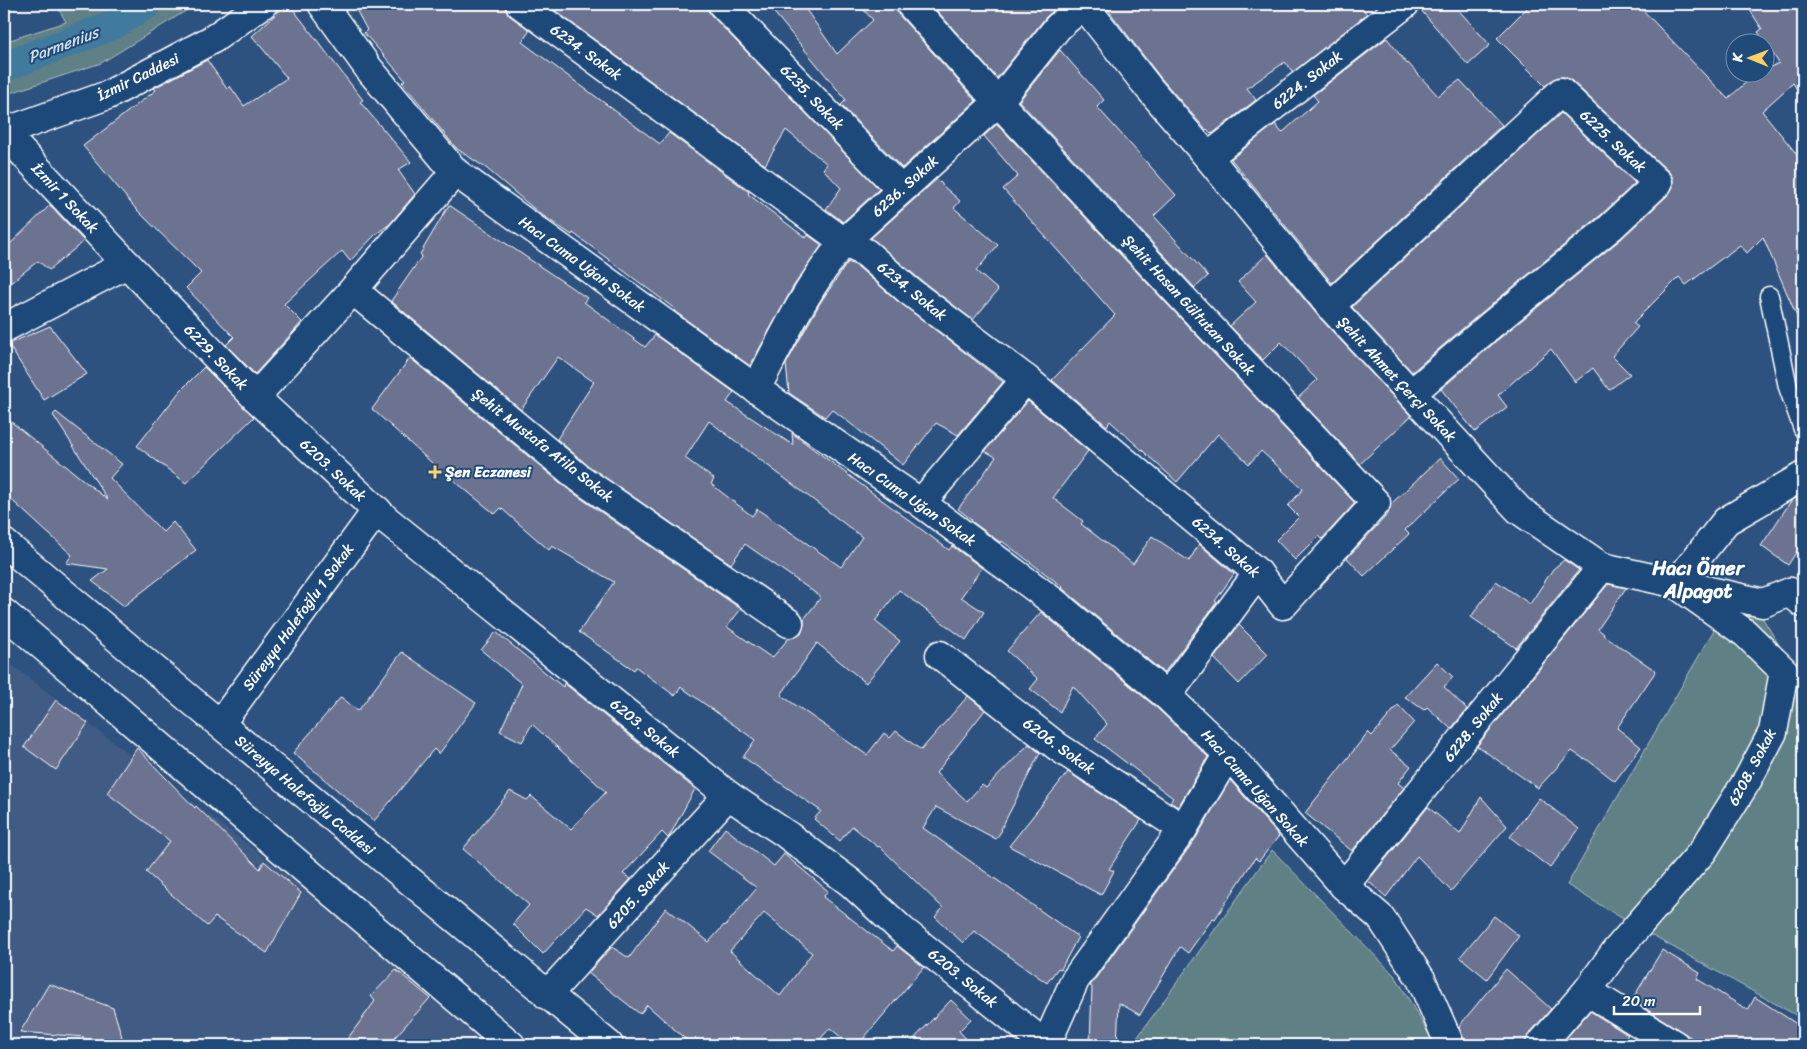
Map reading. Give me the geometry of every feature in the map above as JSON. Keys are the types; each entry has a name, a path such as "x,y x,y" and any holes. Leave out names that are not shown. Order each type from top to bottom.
{"street":[{"name":"İzmir Caddesi","path":"4,132 108,94 213,39 263,4"},
{"name":"Hacı Cuma Uğan Sokak","path":"322,4 369,69 455,172 756,389 921,503 1054,602 1167,696 1228,754 1344,886 1381,918 1420,979 1450,1045"},
{"name":"6234. Sokak","path":"520,4 844,242 866,253 908,290 1026,379 1258,573 1283,605"},
{"name":"6235. Sokak","path":"722,4 901,190"},
{"name":"Şehit Hasan Gültutan Sokak","path":"910,4 998,102 1376,503 1283,605"},
{"name":"6236. Sokak","path":"756,389 804,300 830,259 844,242 998,102 1058,27 1083,4"},
{"name":"Şehit Ahmet Çerçi Sokak","path":"1083,4 1148,87 1330,306 1519,510 1602,567 1763,603 1790,592 1803,603"},
{"name":"6224. Sokak","path":"1208,157 1405,4"},
{"name":"6225. Sokak","path":"1330,306 1561,92 1658,183 1612,227 1491,325 1412,393"},
{"name":"İzmir 1 Sokak","path":"4,132 127,264"},
{"name":"6229. Sokak","path":"127,264 255,397 353,290 455,172"},
{"path":"4,328 127,264"},
{"name":"Şehit Mustafa Atila Sokak","path":"353,290 578,477 789,622"},
{"path":"921,503 1026,379"},
{"name":"6203. Sokak","path":"255,397 377,510 728,795 786,834 851,883 902,930 1046,1045 1075,980 1183,829 1228,754"},
{"path":"1676,584 1726,522 1803,476"},
{"name":"Süreyya Halefoğlu 1 Sokak","path":"220,724 377,510"},
{"name":"Süreyya Halefoğlu Caddesi","path":"4,543 609,1045"},
{"name":"6228. Sokak","path":"1344,886 1602,567"},
{"path":"1167,696 1258,573"},
{"name":"6208. Sokak","path":"1540,1045 1587,991 1614,952 1703,850 1748,779 1773,732 1784,671 1744,633 1676,584"},
{"path":"4,613 511,1045"},
{"name":"6206. Sokak","path":"940,655 1058,747 1183,829"},
{"name":"6205. Sokak","path":"547,994 728,795"},
{"path":"1587,991 1674,1045"}],"lane":[{"path":"1769,296 1788,387 1803,429"}],"shaded area":[{"path":"4,659 510,1045 4,1045"}],"green space":[{"path":"56,4 197,4 101,63 4,95 4,42 66,22"},
{"path":"1741,583 1803,684 1803,1019 1640,929 1567,885"},
{"path":"1272,850 1396,977 1435,1045 1132,1045"}],"building":[{"path":"289,4 363,100 360,102 411,162 398,170 415,194 390,224 376,234 350,261 342,251 284,304 302,322 255,374 226,345 234,337 186,288 201,273 136,209 83,146 156,90 154,88 207,60 227,89 230,86 244,106 287,78 252,36"},
{"path":"353,4 505,4 506,11 510,16 530,30 522,42 660,144 669,133 749,192 748,194 806,238 808,235 822,245 793,287 750,366 674,311 675,309 573,233 572,235 539,213 486,168 457,149 402,82 405,80 364,33 367,30"},
{"path":"546,4 707,4 711,15 879,189 843,222 826,209 841,188 823,169 827,164 786,130 765,165"},
{"path":"767,4 802,4 837,54 873,20 858,4 895,4 898,14 976,101 902,168 841,105 846,100"},
{"path":"931,4 1061,4 1046,17 997,78"},
{"path":"1105,4 1359,4 1367,14 1293,72 1285,62 1247,88 1256,100 1212,134 1206,130 1160,77"},
{"path":"1420,4 1453,4 1490,45 1468,65 1420,9"},
{"path":"1531,4 1637,4 1728,99 1746,82 1774,82 1774,65 1779,63 1774,56 1774,32 1758,32 1762,29 1746,4 1796,4 1803,15 1803,99 1793,83 1762,111 1803,162 1803,331 1763,237 1747,253 1740,245 1686,285 1679,277 1633,323 1638,327 1612,356 1630,374 1609,390 1593,368 1575,382 1551,349 1498,395 1507,407 1475,432 1441,389 1501,337 1621,239 1669,194 1673,187 1673,178 1669,172 1572,81 1565,77 1558,77 1545,86 1497,38"},
{"path":"1387,38 1407,64 1438,96 1460,80 1502,125 1332,283 1231,159 1275,124 1282,133 1318,101 1313,95"},
{"path":"1060,50 1104,100 1097,107 1176,195 1154,216 1208,276 1195,288 1019,101"},
{"path":"1561,113 1635,183 1601,215 1412,372 1352,307"},
{"path":"997,124 1355,503 1322,539 1319,536 1295,560 1276,540 1299,517 1288,506 1303,489 1261,451 1249,464 1218,434 1177,482 1110,421 1107,426 1052,380 1115,315 1003,189 1018,176 984,136"},
{"path":"937,179 960,201 954,208 998,245 976,271 998,290 973,320 918,278 871,238"},
{"path":"50,205 84,241 49,270 38,261 4,288 4,250"},
{"path":"449,205 587,298 584,302 645,347 655,335 734,392 727,402 793,445 792,433 949,550 952,546 982,568 961,597 984,612 966,640 899,590 875,621 900,641 866,683 817,643 781,695 867,755 884,733 890,738 896,731 921,750 968,696 985,710 936,773 967,801 982,785 986,788 1029,744 1040,753 996,839 936,807 923,828 1078,937 1061,969 1058,968 1047,983 974,931 963,943 935,917 943,908 879,846 852,826 840,841 814,819 821,811 743,757 755,740 681,687 675,696 636,667 634,670 579,632 614,582 552,546 549,550 501,508 495,514 451,480 372,409 410,358 569,490 741,609 727,627 772,658 788,639 802,632 804,619 821,597 745,544 731,564 587,465 557,439 594,382 558,357 521,410 391,301 422,256 420,254","holes":["709,421 862,537 841,567 757,509 752,516 711,484 714,479 685,458"]},
{"path":"1267,254 1319,317 1411,416 1360,464 1298,398 1317,380 1281,342 1263,360 1230,326 1256,302 1238,282"},
{"path":"848,262 857,266 899,302 1003,382 958,435 936,423 903,465 832,409 825,417 789,393 786,364 820,303"},
{"path":"50,326 87,374 44,400 8,344"},
{"path":"204,367 254,417 186,483 137,446 180,391"},
{"path":"1028,401 1088,451 1053,498 1083,521 1081,524 1133,564 1152,536 1189,561 1199,544 1234,574 1215,601 1217,602 1164,673 1063,587 1002,541 1001,543 971,521 958,509 996,457 985,451"},
{"path":"56,412 122,464 110,478 163,532 173,522 196,550 124,606 92,581 108,569 66,563 72,555 4,493 4,416 108,500 53,415"},
{"path":"1440,458 1459,479 1405,530 1409,534 1364,576 1347,558 1388,514 1391,504"},
{"path":"1803,494 1803,542 1788,565 1761,546 1791,501"},
{"path":"1564,560 1579,570 1516,648 1471,617 1496,581 1530,604 1553,569"},
{"path":"1608,584 1626,588 1598,629 1603,635 1656,671 1617,728 1641,747 1615,781 1585,758 1572,751 1538,788 1477,746"},
{"path":"1041,612 1157,708 1208,757 1178,807 1170,802 1173,798 1095,739 1107,724 1073,686 1060,712 1030,689 1038,679 1007,651"},
{"path":"1239,625 1268,654 1239,684 1214,658"},
{"path":"496,632 563,687 564,683 695,789 668,838 662,832 623,874 631,879 598,915 586,907 543,954 513,924 529,905 463,849 510,791 527,800 531,796 571,829 606,792 532,724 522,742 500,731 522,684 481,650"},
{"path":"402,652 476,703 439,754 434,749 374,821 293,753 341,697 358,711"},
{"path":"1437,662 1453,677 1444,687 1467,709 1451,729 1427,707 1424,710 1405,697"},
{"path":"56,700 88,723 56,770 24,747"},
{"path":"1398,705 1414,722 1390,750 1411,766 1398,783 1404,788 1352,851 1305,813 1368,732 1372,736"},
{"path":"137,748 195,808 196,806 260,869 264,861 301,893 267,953 215,917 207,926 146,872 170,841 107,793"},
{"path":"1068,772 1141,820 1109,869 1114,871 1101,895 1009,846"},
{"path":"1230,780 1279,836 1259,861 1255,858 1215,919 1213,918 1188,953 1180,947 1140,1015 1119,1003 1117,1045 1090,1045 1092,987 1090,986 1196,838"},
{"path":"1481,797 1507,826 1451,891 1417,856 1386,897 1368,881 1428,807 1460,834"},
{"path":"1539,798 1579,829 1550,868 1510,837"},
{"path":"725,828 774,866 784,854 828,891 823,897 893,951 897,946 924,967 858,1045 850,1045 830,1028 815,1045 692,1045 647,1005 640,1014 588,973 612,947 629,958 666,908 709,942 725,926 757,888 708,851","holes":["764,913 812,953 780,996 730,951"]},
{"path":"1494,916 1519,936 1487,979 1460,957"},
{"path":"1662,950 1700,973 1697,979 1748,1010 1755,997 1803,1028 1803,1045 1703,1045 1632,1000"},
{"path":"1506,969 1551,1009 1528,1035 1525,1045 1466,1045 1459,1026"},
{"path":"396,970 430,998 388,1045 343,1045 375,1001 371,996"},
{"path":"49,984 113,1008 122,1037 115,1045 79,1045 84,1037 20,1032"},
{"path":"951,1000 971,1019 959,1031 972,1045 908,1045"},
{"path":"1590,1011 1628,1035 1619,1045 1560,1045"}],"waterway":[{"name":"Parmenius","path":"4,67 113,25 147,4"}],"place":[{"name":"Şen Eczanesi","path":"435,472"}],"district":[{"name":"Hacı Ömer Alpagot","path":"1698,580"}]}
